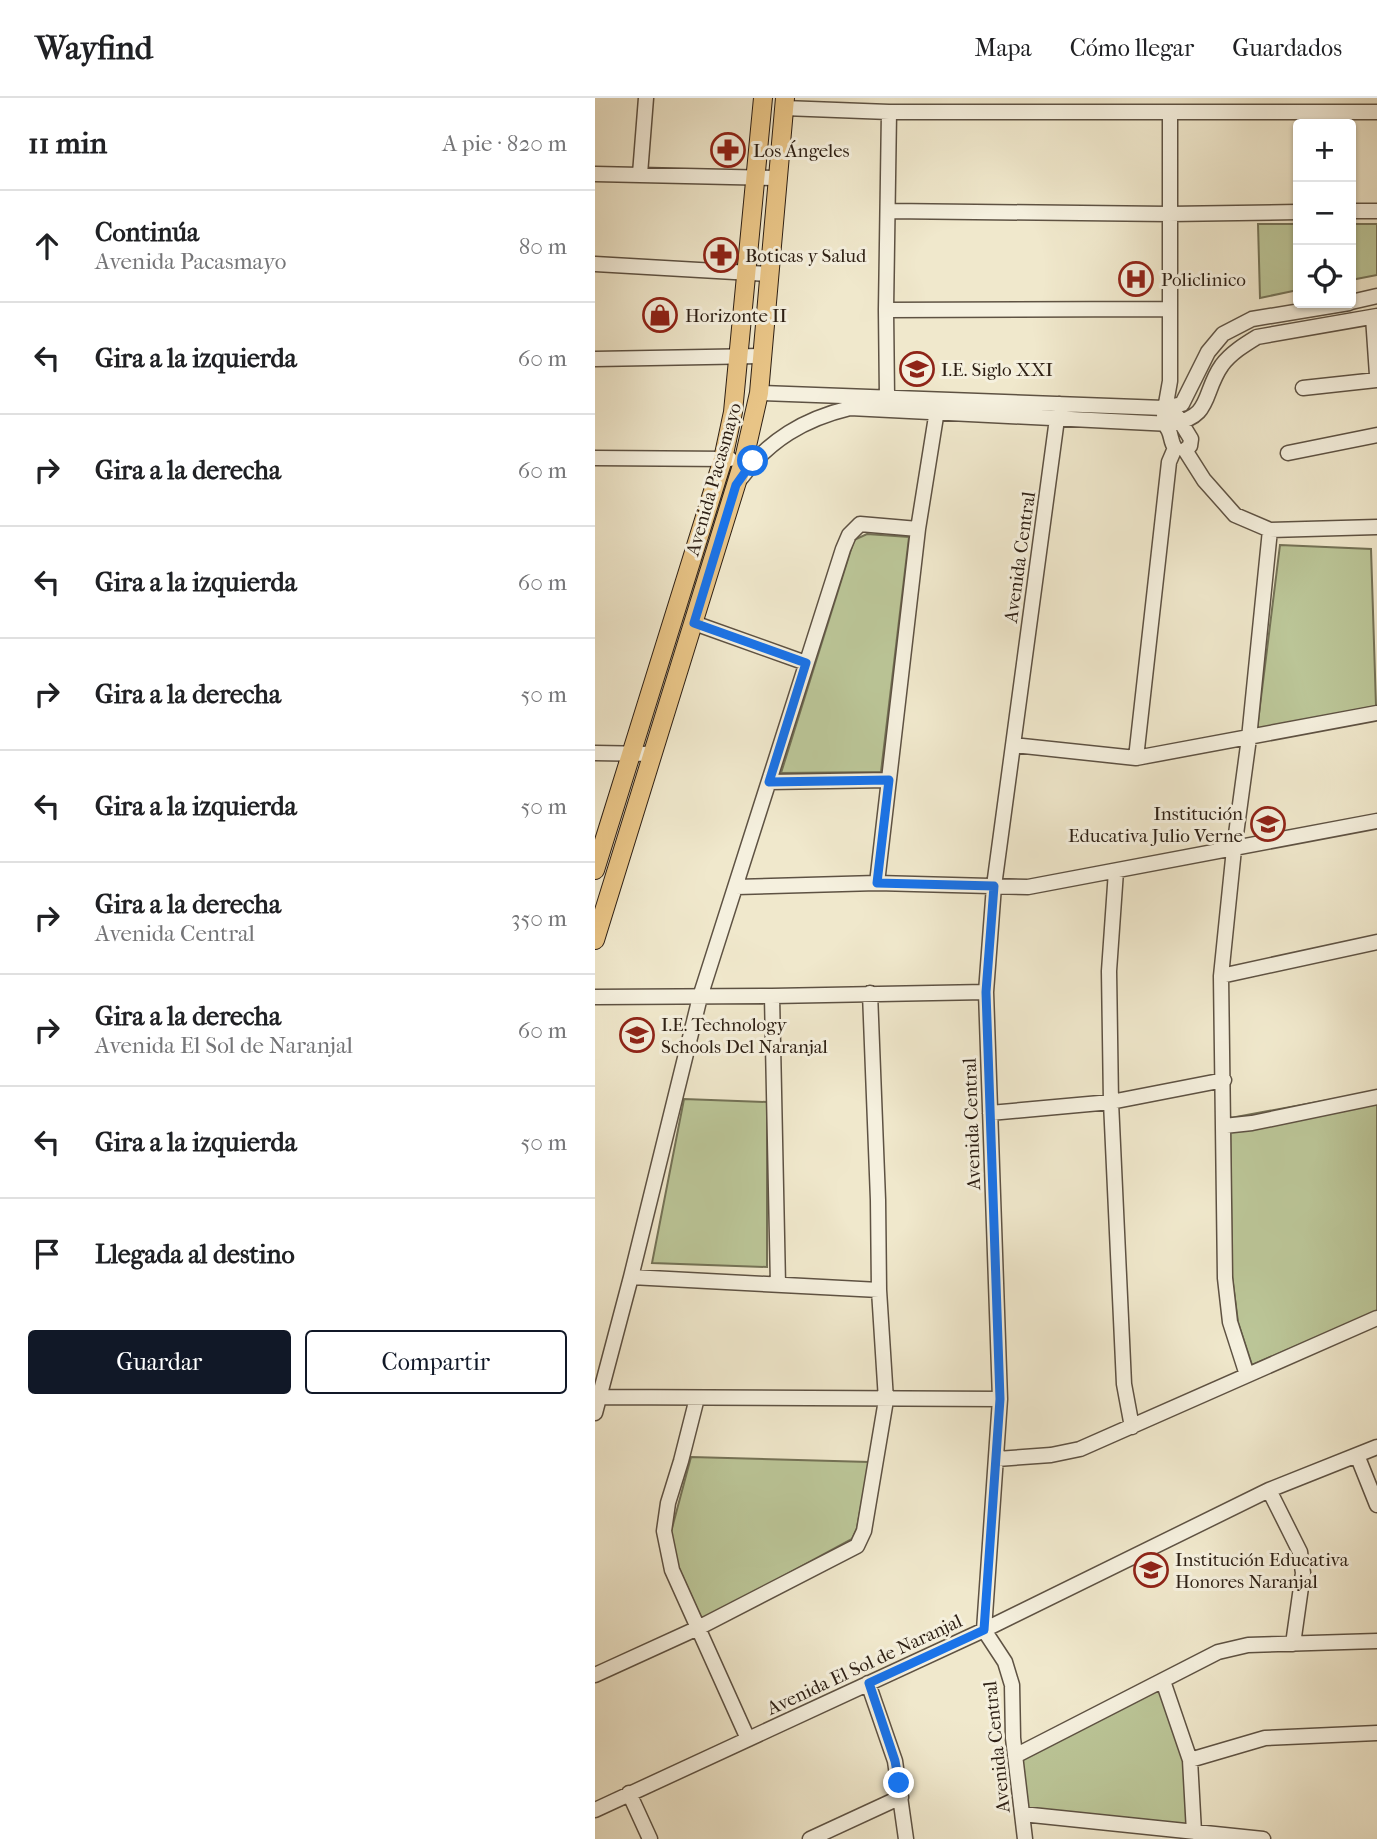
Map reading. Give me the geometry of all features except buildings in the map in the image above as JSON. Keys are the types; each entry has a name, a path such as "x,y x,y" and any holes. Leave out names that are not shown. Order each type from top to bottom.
{"main road":[{"name":"Avenida Pacasmayo","path":"595,870 723,459 733,412 763,98"},
{"name":"Avenida Pacasmayo","path":"595,940 744,459 759,393 785,103"}],"street":[{"path":"640,174 646,98"},
{"path":"785,103 888,112 911,104 1021,105 1170,112 1267,105 1377,113"},
{"path":"887,398 888,112"},
{"path":"1163,423 1170,381 1170,112"},
{"path":"595,174 778,178"},
{"path":"889,211 1169,214 1293,212"},
{"path":"1356,211 1377,211"},
{"path":"595,264 769,274"},
{"path":"1356,301 1377,296"},
{"path":"736,485 753,461 798,425 823,414 850,408 938,406 1058,411 1164,408 1182,404 1208,352 1223,334 1252,319 1319,308"},
{"path":"886,310 1170,309"},
{"path":"1187,425 1200,411 1222,366 1241,346 1257,337 1375,316 1377,377 1303,388"},
{"path":"595,359 761,356"},
{"path":"759,393 887,398 938,406"},
{"path":"877,883 918,528 938,406"},
{"path":"1164,408 1187,425 1191,443 1178,445"},
{"path":"1058,411 1187,425"},
{"name":"Avenida Central","path":"1025,1839 1015,1756 1012,1685 1005,1661 984,1630 1000,1399 986,992 994,886 1058,411"},
{"path":"1163,423 1204,480 1235,515 1270,530 1377,527"},
{"path":"1288,453 1377,435"},
{"path":"1136,758 1169,462 1178,445"},
{"path":"595,458 744,459"},
{"path":"595,1413 700,997 843,549 849,535 860,524 918,528"},
{"path":"1247,1375 1230,1322 1225,1278 1221,976 1270,530"},
{"path":"694,623 806,663"},
{"path":"1013,745 1136,758 1377,713"},
{"path":"595,753 653,754"},
{"path":"769,782 889,780"},
{"path":"737,887 877,883 1028,887 1377,821"},
{"path":"1116,871 1109,971 1111,1102 1124,1384 1132,1427"},
{"path":"1221,976 1377,942"},
{"path":"595,997 986,992"},
{"path":"595,1675 698,1628 857,1546 864,1531 886,1400 879,1290 879,1200 870,993"},
{"path":"772,996 778,1284"},
{"path":"990,1113 1111,1102 1224,1080"},
{"path":"1224,1126 1252,1123 1377,1097"},
{"path":"631,1277 879,1290"},
{"path":"997,1459 1051,1455 1080,1449 1377,1318"},
{"path":"597,1397 1000,1399"},
{"path":"697,1398 668,1503 664,1531 672,1570 748,1739"},
{"name":"Avenida El Sol de Naranjal","path":"595,1810 984,1630 1269,1490 1377,1447"},
{"path":"1357,1455 1377,1505"},
{"path":"1269,1490 1300,1552 1303,1573 1293,1644"},
{"path":"1015,1756 1218,1652 1248,1645 1377,1641"},
{"path":"1163,1681 1190,1760 1194,1832"},
{"path":"869,1683 895,1761 907,1839"},
{"path":"1190,1760 1265,1738 1377,1733"},
{"path":"629,1793 650,1839"},
{"path":"810,1839 901,1797"},
{"path":"1022,1814 1263,1839"}],"green space":[{"path":"1258,224 1293,224 1293,291 1260,298"},
{"path":"1356,224 1377,224 1377,275 1356,279"},
{"path":"867,534 909,537 881,772 781,773 854,540"},
{"path":"1280,545 1371,549 1376,706 1257,730"},
{"path":"1377,1091 1377,1311 1252,1365 1238,1322 1232,1276 1230,1118"},
{"path":"684,1099 767,1102 767,1267 652,1263"},
{"path":"691,1457 869,1462 857,1528 852,1539 702,1620 678,1566 671,1532"},
{"path":"1160,1688 1184,1760 1189,1825 1027,1808 1021,1758"}],"place":[{"name":"Los Ángeles","path":"728,150"},
{"name":"Boticas y Salud","path":"721,255"},
{"name":"Policlinico","path":"1136,279"},
{"name":"Horizonte II","path":"660,315"},
{"name":"I.E. Siglo XXI","path":"917,369"},
{"name":"Institución Educativa Julio Verne","path":"1268,824"},
{"name":"I.E. Technology Schools Del Naranjal","path":"637,1035"},
{"name":"Institución Educativa Honores Naranjal","path":"1151,1570"}],"route":[{"path":"753,461 736,485 694,623 806,663 769,782 889,780 877,883 994,886 986,992 1000,1399 984,1630 869,1683 895,1761 899,1783"}]}
